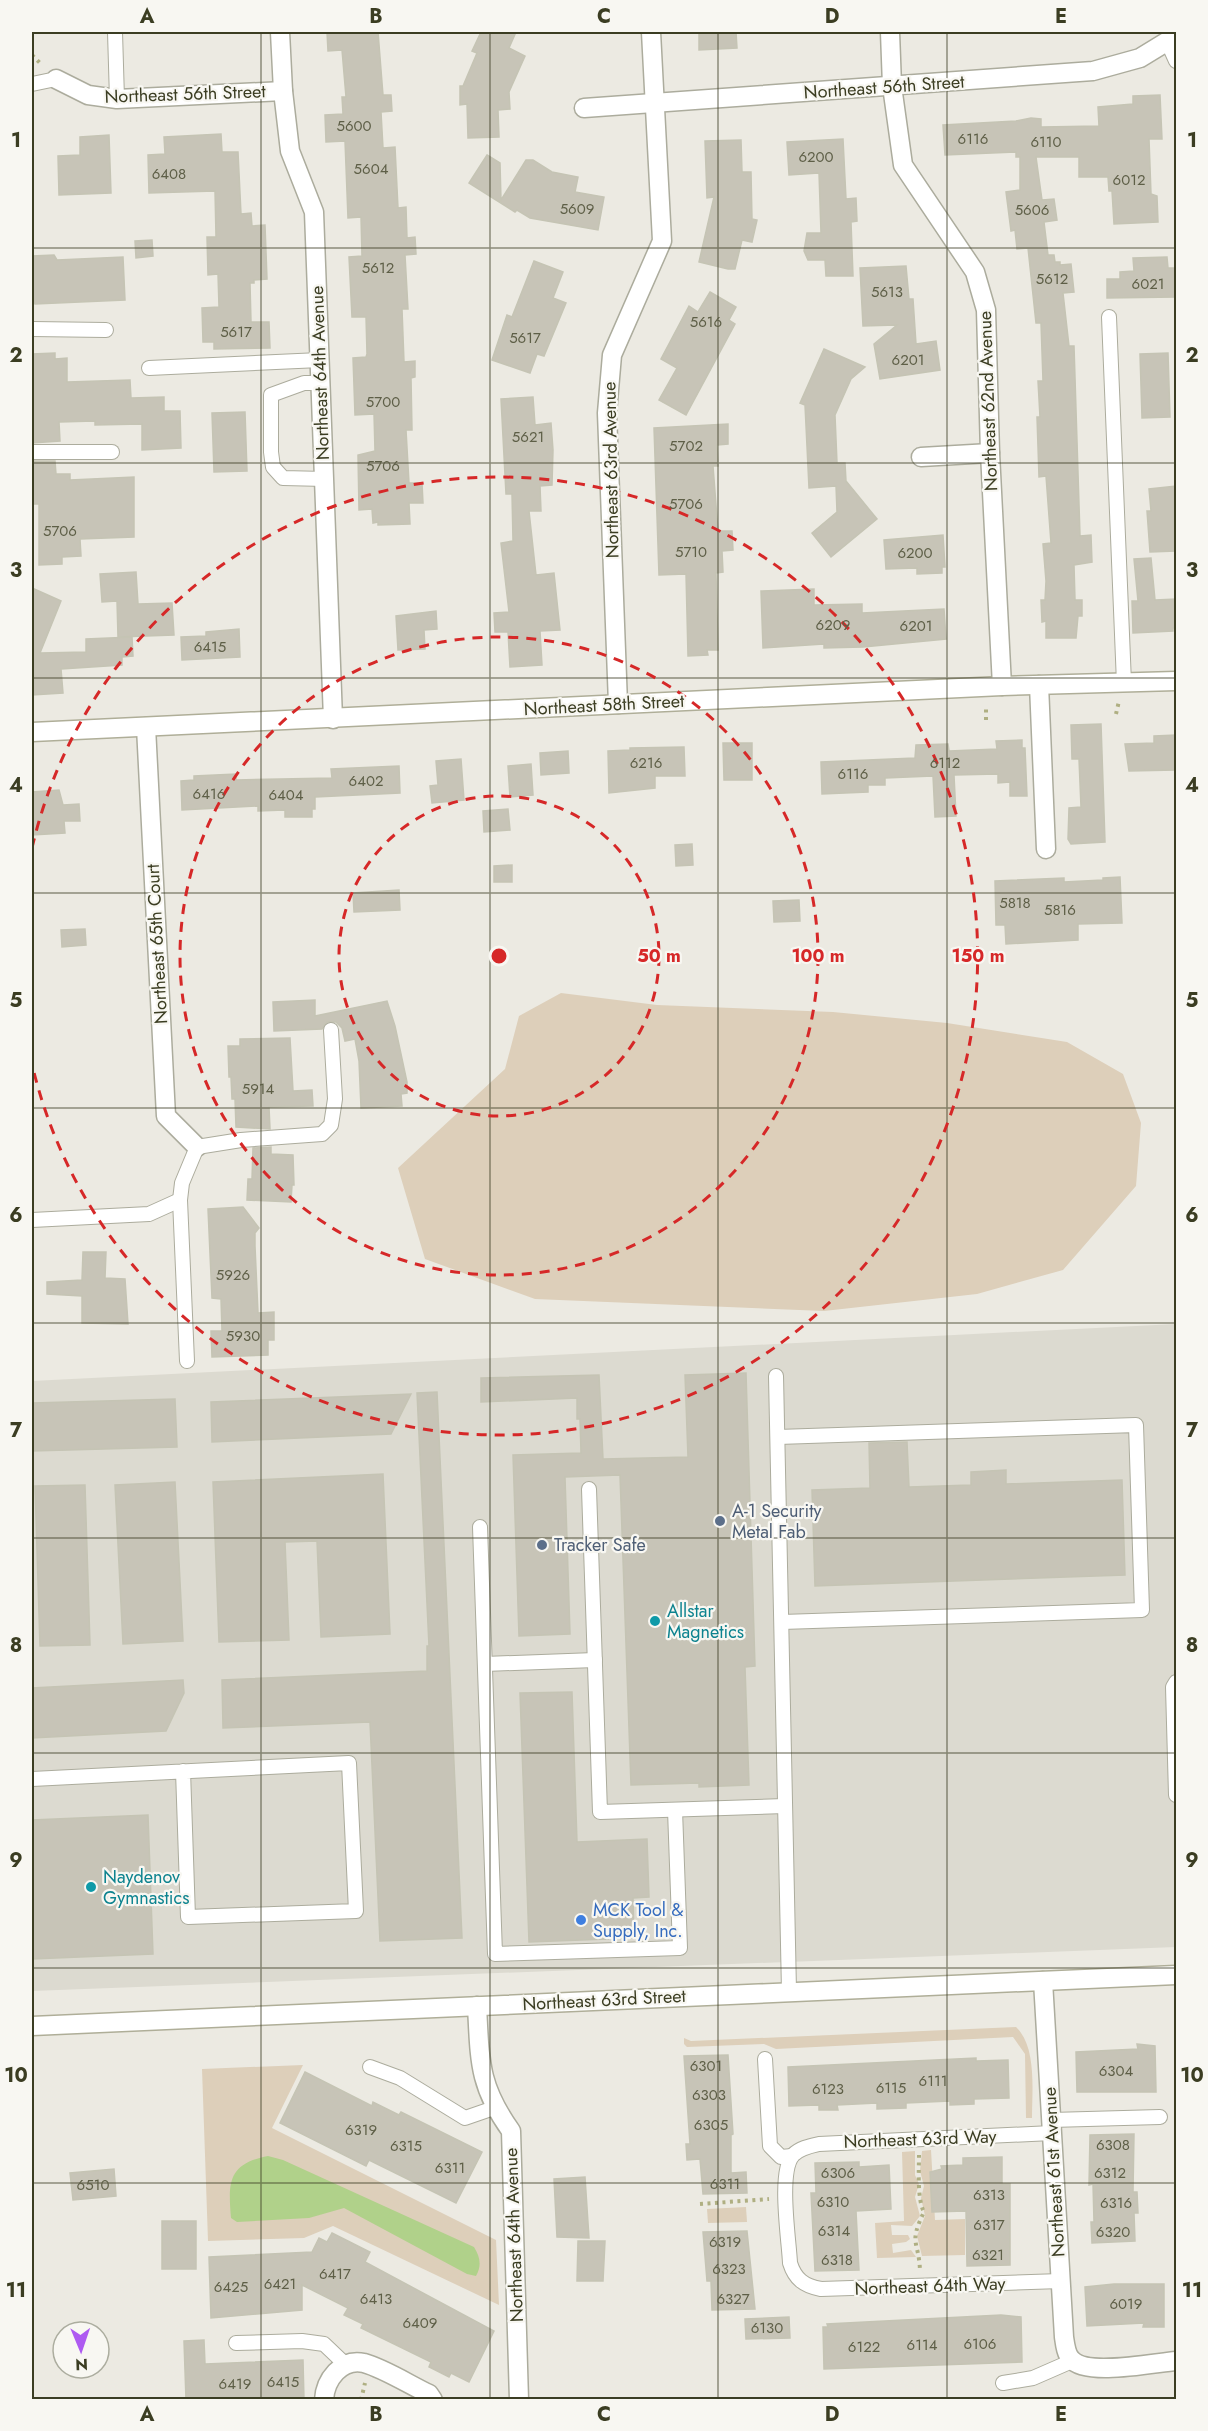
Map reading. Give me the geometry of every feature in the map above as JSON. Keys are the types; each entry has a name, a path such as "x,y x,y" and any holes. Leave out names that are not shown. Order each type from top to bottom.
{"street":[{"name":"Northeast 64th Avenue","path":"280,32 283,91 290,151 314,212 333,719"},
{"name":"Northeast 63rd Avenue","path":"618,704 607,413 612,355 662,241 651,32"},
{"name":"Northeast 62nd Avenue","path":"890,32 892,86 903,165 975,272 986,310 990,453 1002,686"},
{"name":"Northeast 56th Street","path":"584,108 1093,71 1140,58 1170,36"},
{"name":"Northeast 56th Street","path":"56,79 88,95 117,99 283,91"},
{"path":"921,458 990,453"},
{"name":"Northeast 58th Street","path":"32,732 1002,686 1176,681"},
{"path":"1039,685 1046,849"},
{"name":"Northeast 65th Court","path":"146,727 165,1116 197,1147"},
{"name":"Northeast 63rd Street","path":"32,2026 1176,1975"},
{"name":"Northeast 61st Avenue","path":"1043,1981 1064,2337 1072,2361"},
{"name":"Northeast 64th Avenue","path":"477,2006 480,2068 494,2108 511,2131 519,2400"},
{"path":"1072,2361 1080,2366 1097,2369 1176,2361"},
{"path":"324,2400 324,2389 334,2372 346,2365 363,2363 429,2394 433,2400"}],"lane":[{"path":"115,32 117,99"},
{"path":"1170,36 1176,61"},
{"path":"32,84 56,79"},
{"path":"1109,317 1124,683"},
{"path":"32,329 106,330"},
{"path":"149,368 320,360"},
{"path":"321,383 304,383 271,395 269,411 273,467 283,478 325,479"},
{"path":"32,452 112,452"},
{"path":"187,1361 180,1200 182,1183 197,1147 241,1140 322,1134 331,1125 335,1099 331,1030"},
{"path":"32,1220 149,1214 180,1200"},
{"path":"776,1376 789,1991"},
{"path":"778,1437 1136,1425 1142,1610 782,1622"},
{"path":"589,1489 600,1812 785,1806"},
{"path":"480,1527 495,1954 680,1948 675,1810"},
{"path":"485,1664 595,1660"},
{"path":"1176,1682 1173,1687 1176,1795"},
{"path":"32,1779 183,1771 349,1763 356,1911 189,1917 183,1771"},
{"path":"765,2059 770,2146 780,2157 792,2156 785,2178 786,2198"},
{"path":"370,2067 400,2078 465,2118 494,2108"},
{"name":"Northeast 63rd Way","path":"792,2156 803,2148 819,2144 919,2139 1160,2117"},
{"name":"Northeast 64th Way","path":"786,2198 790,2263 794,2274 802,2282 820,2289 1060,2282"},
{"path":"236,2343 302,2341 324,2344 346,2365"},
{"path":"1003,2383 1032,2378 1072,2361"}],"path":[{"path":"919,2139 917,2171 921,2181 920,2204 924,2212 915,2230 913,2243 919,2254 920,2286"},
{"path":"700,2204 786,2198"}],"shaded area":[{"path":"561,993 657,1005 833,1012 947,1023 1067,1042 1123,1074 1141,1123 1136,1186 1063,1270 977,1294 824,1311 535,1299 425,1259 398,1168 505,1069 519,1016"},
{"path":"1176,1324 1176,1947 32,1991 32,1381"},
{"path":"1016,2027 1023,2036 1030,2057 1032,2118 1026,2118 1025,2054 1013,2037 776,2049 764,2044 687,2047 684,2044 684,2038 691,2041"},
{"path":"303,2065 272,2128 496,2240 499,2305 333,2226 304,2238 208,2241 202,2069"},
{"path":"931,2150 935,2220 965,2219 965,2255 922,2256 917,2236 925,2216 921,2198 924,2186 920,2171 922,2151"},
{"path":"915,2151 915,2175 919,2184 915,2197 920,2216 912,2226 891,2225 892,2235 908,2235 910,2239 906,2242 892,2244 893,2253 911,2250 916,2257 877,2258 875,2223 904,2221 902,2152"},
{"path":"268,2156 283,2160 474,2247 480,2261 476,2276 467,2274 344,2208 309,2218 237,2222 231,2218 230,2194 233,2177 245,2164"},
{"path":"746,2207 747,2222 708,2223 707,2209"}],"building":[{"path":"327,32 378,32 383,95 391,95 392,111 381,112 383,148 395,147 398,208 406,207 407,238 415,237 416,254 405,255 408,309 402,309 404,362 415,361 415,377 411,378 412,430 406,430 409,483 422,483 423,503 409,503 410,524 378,525 378,522 373,523 372,509 359,510 358,455 375,451 374,414 355,415 353,358 366,357 367,354 366,317 352,317 349,257 362,256 361,217 348,218 345,141 326,142 325,115 343,114 342,97 346,97 342,50 328,51"},
{"path":"481,32 516,32 509,48 525,56 509,92 510,109 498,110 499,137 468,138 467,104 460,105 460,86 463,86 477,53 472,51"},
{"path":"699,32 736,32 737,48 699,50"},
{"path":"1160,95 1162,139 1149,139 1151,194 1157,196 1158,222 1114,224 1112,191 1109,191 1108,177 1079,177 1079,157 1036,157 1042,200 1054,199 1057,220 1044,222 1048,255 1054,255 1055,262 1060,262 1060,265 1071,264 1074,292 1063,293 1069,346 1074,346 1080,536 1091,535 1092,562 1074,565 1075,600 1082,600 1082,616 1078,616 1076,638 1046,638 1046,621 1042,622 1041,600 1045,600 1046,581 1043,544 1051,543 1046,476 1039,477 1037,417 1040,417 1038,381 1043,381 1041,323 1036,323 1028,248 1017,249 1015,230 1011,231 1006,192 1020,190 1020,157 1016,157 1016,152 945,155 943,125 1016,121 1031,118 1041,119 1041,127 1099,126 1098,107 1133,104 1133,96"},
{"path":"221,134 222,152 238,152 241,214 251,213 252,226 265,225 267,279 254,280 254,283 250,283 251,322 269,322 270,348 214,349 214,342 203,342 202,308 219,307 218,274 208,275 207,237 216,237 215,191 149,193 148,155 165,154 164,137"},
{"path":"109,135 111,193 59,195 58,156 80,155 80,137"},
{"path":"843,139 846,199 856,198 857,221 851,222 853,276 826,276 825,260 808,260 804,251 807,233 821,233 819,173 789,175 787,142"},
{"path":"741,140 742,172 751,172 752,219 757,220 752,242 742,240 735,269 728,269 699,262 714,197 707,198 705,141"},
{"path":"487,155 500,163 501,200 526,160 533,160 552,172 578,177 575,192 604,197 598,230 530,218 517,210 515,212 469,183"},
{"path":"152,240 153,256 136,258 135,241"},
{"path":"54,255 57,260 123,257 125,300 35,304 32,296 32,256"},
{"path":"1167,257 1168,268 1176,268 1176,297 1107,298 1107,279 1120,279 1120,272 1134,271 1133,258"},
{"path":"534,261 563,272 553,298 566,303 544,356 537,354 530,373 492,360 507,315 512,317"},
{"path":"906,266 909,299 913,299 916,344 936,341 940,370 880,379 874,344 897,325 863,326 860,268"},
{"path":"710,292 736,307 729,320 735,324 686,415 659,400 677,368 661,359 689,306 698,312"},
{"path":"824,349 865,367 851,379 835,415 837,463 845,463 846,481 877,519 831,557 812,533 837,512 836,486 809,488 805,405 800,403"},
{"path":"55,353 55,359 67,358 67,382 130,380 131,398 164,397 164,411 180,411 181,448 142,450 142,424 95,425 95,421 59,422 60,441 32,443 32,354"},
{"path":"1168,353 1170,417 1142,418 1140,354"},
{"path":"533,397 535,425 551,423 553,450 552,485 540,486 541,511 529,511 536,575 554,573 560,630 540,631 542,665 510,667 508,632 495,632 494,613 509,612 501,543 513,541 512,494 506,494 501,399"},
{"path":"245,412 247,471 214,472 212,413"},
{"path":"728,424 728,444 717,445 718,466 713,466 718,531 732,531 733,550 722,551 723,572 716,573 718,650 707,650 708,655 688,656 686,574 659,575 654,428"},
{"path":"32,461 55,461 56,474 70,474 70,480 134,477 134,537 80,539 81,556 62,557 62,564 39,565 39,504 32,504"},
{"path":"1176,486 1176,551 1150,552 1147,511 1151,511 1149,489"},
{"path":"943,535 945,567 942,567 942,573 917,574 917,568 886,569 884,540"},
{"path":"1151,558 1155,600 1176,599 1176,628 1173,628 1173,631 1133,633 1132,601 1138,601 1134,559"},
{"path":"136,572 138,604 172,603 174,635 118,637 117,601 102,602 100,574"},
{"path":"32,588 61,601 40,653 86,652 86,639 132,637 133,656 122,657 122,665 61,669 63,693 32,695"},
{"path":"814,589 814,605 862,604 862,613 944,609 946,639 863,647 824,648 824,644 763,648 761,591"},
{"path":"436,611 437,629 424,630 425,649 398,650 396,616"},
{"path":"239,629 240,657 182,660 181,637 206,636 206,632"},
{"path":"1101,724 1105,842 1071,844 1068,839 1069,808 1081,807 1079,759 1072,759 1071,725"},
{"path":"1176,735 1176,770 1129,771 1125,744 1154,743 1154,736"},
{"path":"1022,740 1022,748 1025,748 1027,796 1010,796 1010,782 998,783 998,774 954,775 956,816 935,817 933,776 885,778 885,785 868,785 868,792 822,794 821,762 915,758 916,745 948,744 949,751 997,749 996,741"},
{"path":"723,743 752,743 752,780 724,780"},
{"path":"684,747 685,776 655,776 655,788 609,793 608,751 630,750 630,748"},
{"path":"568,751 569,773 541,775 540,753"},
{"path":"461,759 464,800 432,803 430,786 438,785 436,761"},
{"path":"531,764 533,795 510,797 508,766"},
{"path":"399,766 400,793 315,797 312,817 285,817 285,810 258,811 258,806 182,810 181,781 194,780 194,776 236,774 236,780 332,778 331,769"},
{"path":"59,790 63,805 79,804 80,821 64,821 65,833 32,835 32,792"},
{"path":"508,809 510,830 484,832 483,811"},
{"path":"692,844 693,865 676,866 675,845"},
{"path":"512,865 512,882 494,882 494,866"},
{"path":"1120,877 1122,923 1078,924 1078,940 1006,944 1005,925 996,925 995,881 1064,878 1064,882"},
{"path":"399,890 400,910 354,912 353,893"},
{"path":"799,900 800,921 774,922 773,901"},
{"path":"85,929 86,945 62,947 61,930"},
{"path":"315,1000 315,1016 387,1001 407,1082 407,1093 401,1094 402,1106 361,1108 359,1061 355,1039 345,1041 342,1028 336,1022 327,1022 322,1029 274,1031 273,1002"},
{"path":"290,1038 293,1091 312,1090 313,1106 269,1107 270,1129 236,1127 235,1099 232,1099 231,1077 229,1077 228,1046 240,1046 240,1039"},
{"path":"271,1147 271,1154 293,1155 294,1185 292,1185 291,1202 247,1200 248,1179 252,1179 253,1148"},
{"path":"243,1207 259,1228 255,1233 258,1313 274,1312 274,1340 268,1340 268,1355 212,1357 211,1331 222,1331 221,1299 212,1298 208,1209"},
{"path":"83,1252 106,1252 105,1278 125,1279 128,1324 82,1323 82,1296 47,1294 47,1282 82,1280"},
{"path":"746,1373 755,1666 745,1667 749,1785 699,1787 699,1783 631,1785 620,1475 565,1477 570,1634 519,1636 513,1455 581,1453 577,1398 481,1402 481,1378 599,1375 603,1459 688,1457 685,1375"},
{"path":"437,1392 462,1938 380,1941 370,1722 223,1728 222,1680 427,1671 427,1646 429,1646 417,1393"},
{"path":"411,1394 391,1434 212,1442 211,1402"},
{"path":"175,1399 177,1447 32,1451 32,1403"},
{"path":"907,1442 909,1487 971,1485 971,1472 1006,1470 1006,1484 1122,1480 1125,1575 815,1586 812,1490 870,1488 869,1443"},
{"path":"383,1474 390,1634 321,1637 317,1541 285,1542 289,1640 219,1642 213,1482"},
{"path":"175,1482 183,1641 123,1644 115,1485"},
{"path":"85,1485 90,1645 40,1646 35,1486"},
{"path":"183,1680 184,1693 166,1731 32,1738 32,1688"},
{"path":"572,1692 577,1842 647,1839 649,1897 633,1898 634,1938 529,1942 520,1693"},
{"name":"Naydenov Gymnastics","path":"148,1815 153,1954 32,1959 32,1820"},
{"path":"1137,2044 1155,2046 1156,2092 1077,2092 1076,2052 1138,2049"},
{"path":"728,2055 733,2134 731,2135 731,2173 746,2172 747,2193 703,2194 700,2159 687,2160 686,2144 690,2144 684,2056"},
{"path":"976,2058 976,2061 1008,2060 1009,2098 974,2099 974,2104 950,2105 950,2101 906,2103 906,2108 877,2109 877,2103 837,2105 838,2110 819,2110 819,2105 789,2106 788,2067"},
{"path":"305,2072 372,2106 373,2102 399,2115 401,2112 482,2152 456,2203 369,2160 366,2166 280,2123"},
{"path":"1134,2134 1133,2192 1137,2192 1138,2213 1134,2213 1135,2241 1092,2243 1091,2222 1094,2222 1093,2184 1089,2185 1090,2135"},
{"path":"1002,2157 1002,2184 1010,2184 1010,2265 967,2266 966,2211 932,2212 930,2172 942,2169 941,2166 963,2165 963,2158"},
{"path":"859,2162 859,2167 889,2165 891,2209 856,2211 859,2270 815,2271 811,2193 816,2193 815,2163"},
{"path":"114,2169 116,2196 73,2200 70,2173"},
{"path":"585,2177 589,2238 557,2237 554,2179"},
{"path":"162,2221 196,2221 196,2269 162,2269"},
{"path":"747,2231 755,2309 712,2310 711,2281 707,2281 703,2232"},
{"path":"332,2233 370,2252 365,2262 494,2331 469,2382 451,2373 449,2377 429,2367 431,2362 361,2328 363,2324 344,2315 348,2308 302,2285 302,2310 211,2318 209,2257 312,2252 319,2238 327,2242"},
{"path":"578,2241 605,2241 603,2281 577,2281"},
{"path":"1114,2284 1164,2284 1164,2327 1143,2327 1144,2323 1087,2326 1085,2287"},
{"path":"1001,2315 1021,2317 1022,2362 824,2369 823,2327 828,2327 827,2324"},
{"path":"789,2317 790,2338 746,2339 745,2319"},
{"path":"204,2340 205,2364 303,2360 304,2400 186,2400 184,2341"}],"place":[{"name":"A-1 Security Metal Fab","path":"720,1521"},
{"name":"Tracker Safe","path":"542,1545"},
{"name":"Allstar Magnetics","path":"655,1621"},
{"name":"Naydenov Gymnastics","path":"91,1887"},
{"name":"MCK Tool & Supply, Inc.","path":"581,1920"}]}
